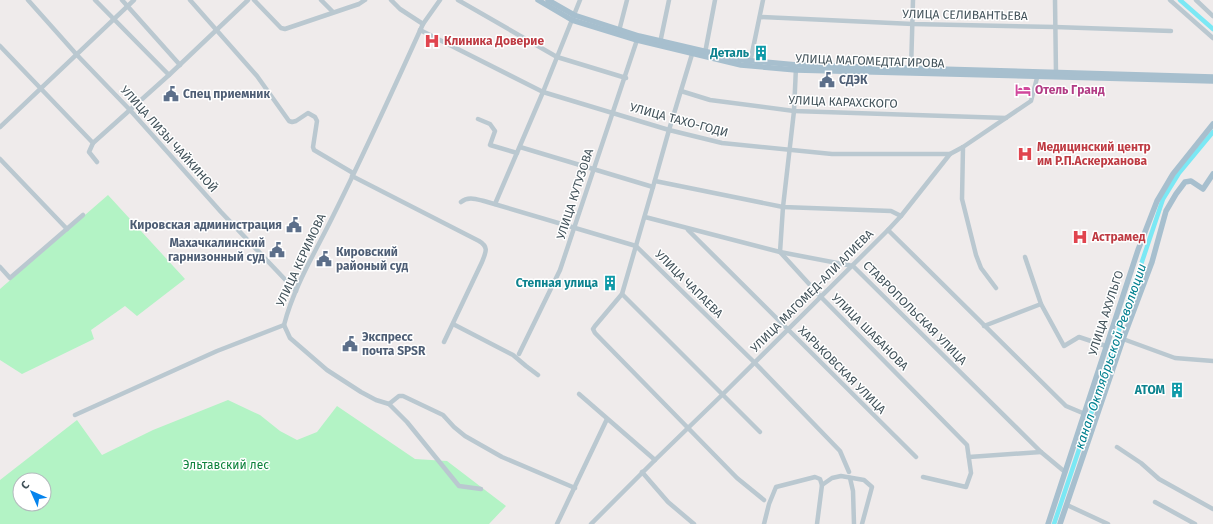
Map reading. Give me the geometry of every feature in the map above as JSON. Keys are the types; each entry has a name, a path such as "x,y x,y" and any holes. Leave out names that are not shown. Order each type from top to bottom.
{"main road":[{"name":"УЛИЦА МАГОМЕДТАГИРОВА","path":"538,0 573,17 618,32 750,64 796,68 911,70 1213,81"},
{"name":"УЛИЦА МАГОМЕДТАГИРОВА","path":"548,0 573,17"},
{"name":"УЛИЦА МАГОМЕДТАГИРОВА","path":"1055,76 1213,77"},
{"name":"УЛИЦА АХУЛЬГО","path":"1048,524 1138,250 1161,191 1213,124"},
{"path":"1060,524 1123,339 1152,262 1166,211 1176,194 1186,182 1193,182 1203,189 1213,174"}],"street":[{"name":"УЛИЦА ЛИЗЫ ЧАЙКИНОЙ","path":"28,0 77,55 130,110 221,212 296,291"},
{"path":"95,0 169,75"},
{"path":"122,0 180,64"},
{"path":"0,127 41,90 134,0"},
{"path":"190,0 257,76 289,120 292,122 296,121 308,113 315,117 317,121 313,147 314,150 353,174 484,244 486,252 444,342"},
{"path":"97,162 89,152 93,143 169,75 248,0"},
{"path":"254,0 281,28 285,29 359,4 365,0"},
{"path":"321,0 333,12"},
{"path":"391,0 423,24"},
{"name":"УЛИЦА КЕРИМОВА","path":"75,415 217,351 284,325 296,291 353,174 420,30 440,0"},
{"path":"458,0 557,57 626,78"},
{"path":"495,204 544,92 580,0"},
{"path":"618,32 627,0"},
{"path":"660,43 669,0"},
{"path":"705,54 715,0"},
{"path":"750,64 763,0"},
{"path":"911,70 913,0"},
{"path":"1055,0 1055,76"},
{"path":"1170,0 1213,38"},
{"path":"1196,0 1213,16"},
{"name":"УЛИЦА СЕЛИВАНТЬЕВА","path":"760,17 913,24 1171,30"},
{"name":"УЛИЦА ТАХО-ГОДИ","path":"420,30 544,92 669,130 722,143 832,154 950,154"},
{"name":"УЛИЦА КУТУЗОВА","path":"519,354 560,270 593,169 626,78 638,38"},
{"path":"0,46 93,143"},
{"path":"693,51 622,294 595,326 594,333 737,478 764,500"},
{"path":"780,252 783,207 794,111 796,68"},
{"name":"УЛИЦА МАГОМЕД-АЛИ АЛИЕВА","path":"591,524 888,230 901,216 950,154 963,147 1031,101 1038,75"},
{"name":"УЛИЦА КАРАХСКОГО","path":"681,91 710,100 794,111 1006,118"},
{"path":"478,118 490,124 495,131 490,145 517,153"},
{"path":"520,147 653,187"},
{"path":"963,147 962,199 976,255 981,268 996,288"},
{"path":"0,159 67,230"},
{"path":"655,181 783,207 891,211 901,216"},
{"name":"УЛИЦА ЧАПАЕВА","path":"461,202 471,198 495,204 636,246 754,362 840,451 850,475 853,491 854,524"},
{"path":"0,267 10,278 83,215"},
{"name":"СТАВРОПОЛЬСКАЯ УЛИЦА","path":"645,217 780,252 853,266 1040,452 1065,472"},
{"name":"ХАРЬКОВСКАЯ УЛИЦА","path":"687,229 916,457"},
{"path":"888,230 1066,406 1084,414"},
{"name":"УЛИЦА ШАБАНОВА","path":"780,252 821,297 967,445 971,473 966,487 923,477"},
{"path":"1025,257 1041,304 1064,346 1078,337 1106,346"},
{"path":"622,294 760,432"},
{"path":"984,326 1041,304"},
{"path":"452,324 513,355 538,375"},
{"path":"284,325 290,338 327,370 361,392 376,400 389,404 408,422 460,486 481,489"},
{"path":"1123,339 1176,358 1213,361"},
{"path":"579,394 655,460"},
{"path":"389,404 399,396 403,396 443,415 465,436 502,457 575,488"},
{"path":"557,524 607,419"},
{"path":"1116,447 1141,463 1164,481 1213,509"},
{"path":"969,457 1040,452"},
{"path":"642,472 668,502 694,524"},
{"path":"822,485 832,478 850,475 864,480 872,487 862,524"},
{"path":"764,524 768,504 776,487 815,476 820,479 822,485 817,524"},
{"path":"1155,502 1195,524"},
{"path":"1067,505 1108,524"}],"green space":[{"path":"108,195 185,279 137,316 125,306 91,330 94,339 22,374 0,360 0,289"},
{"name":"Эльтавский лес","path":"228,400 260,415 280,431 297,440 317,432 337,406 415,459 447,461 506,506 489,524 0,524 0,480 77,420 102,455 153,430"}],"waterway":[{"name":"канал Октябрьской Революции","path":"1180,0 1213,29"},
{"name":"канал Октябрьской Революции","path":"1054,524 1163,199 1179,173 1213,132"}],"place":[{"name":"Клиника Доверие","path":"432,41"},
{"name":"Деталь","path":"761,53"},
{"name":"СДЭК","path":"827,80"},
{"name":"Отель Гранд","path":"1023,90"},
{"name":"Спец приемник","path":"171,94"},
{"name":"Медицинский центр им Р.П.Аскерханова","path":"1025,154"},
{"name":"Кировская администрация","path":"294,225"},
{"name":"Астрамед","path":"1080,237"},
{"name":"Махачкалинский гарнизонный суд","path":"277,250"},
{"name":"Кировский районый суд","path":"324,259"},
{"name":"Степная улица","path":"610,283"},
{"name":"Экспресс почта SPSR","path":"350,344"},
{"name":"АТОМ","path":"1177,390"}]}
